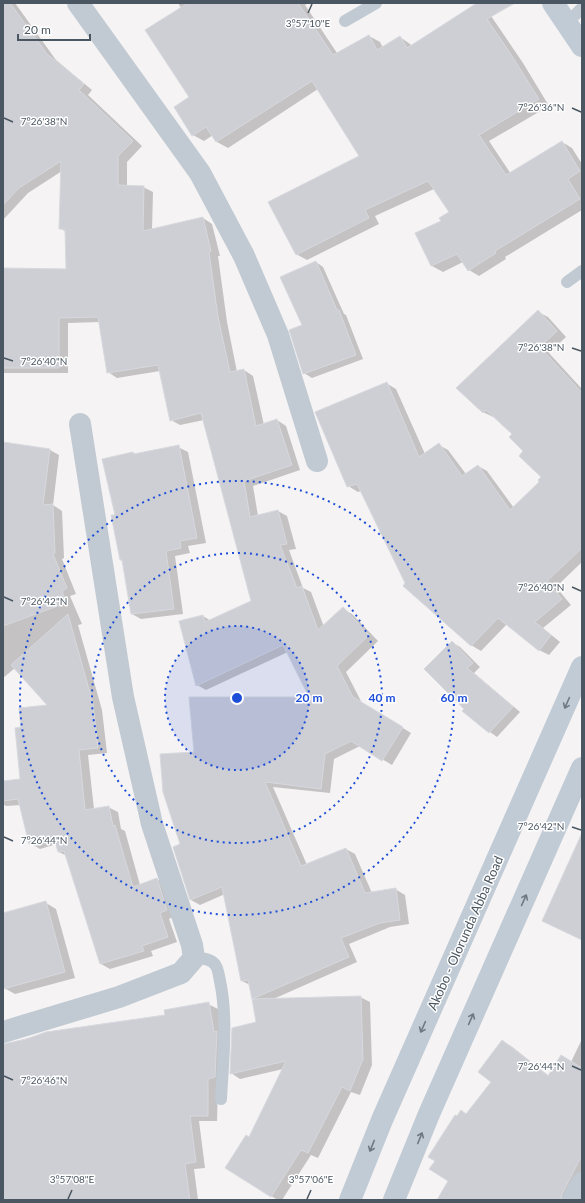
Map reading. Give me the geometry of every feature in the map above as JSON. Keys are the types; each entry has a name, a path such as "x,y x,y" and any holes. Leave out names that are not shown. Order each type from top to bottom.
{"main road":[{"path":"554,3 566,24 582,46"},
{"name":"Akobo - Olorunda Abba Road","path":"350,1200 382,1120 582,667"},
{"path":"394,1200 429,1114 582,768"}],"street":[{"path":"78,3 200,173 244,256 278,334 316,461"},
{"path":"3,1032 119,998 181,972 194,958 192,945 152,824 123,697 80,424"},
{"path":"573,1200 582,1183"}],"lane":[{"path":"345,21 376,3"},
{"path":"566,24 582,8"},
{"path":"567,282 582,271"},
{"path":"194,958 205,959 216,965 221,989 225,1021 221,1099"}],"building":[{"path":"3,3 10,3 47,54 84,84 79,90 133,141 118,156 118,185 144,186 143,231 203,217 211,251 209,252 218,317 230,372 244,369 256,426 277,419 292,465 244,481 250,517 278,510 287,544 280,545 297,588 302,586 318,630 343,607 369,635 337,666 353,697 403,727 382,761 351,741 325,754 321,789 265,782 301,866 346,848 365,893 396,888 400,920 380,923 341,938 349,957 252,999 248,980 241,981 222,887 190,900 173,847 180,844 163,792 160,754 194,752 189,697 309,697 283,645 196,686 179,621 203,615 205,622 251,601 201,413 170,421 158,365 107,373 98,317 59,318 59,368 3,368 3,268 66,269 65,229 59,229 61,161 19,188 3,205"},
{"path":"188,3 298,3 333,55 369,35 377,50 400,36 407,48 477,3 515,3 487,19 539,99 479,135 506,175 562,141 580,171 568,179 580,199 495,251 496,253 468,271 457,254 431,266 415,233 441,221 439,218 449,212 428,181 365,210 369,218 296,255 268,202 359,156 312,81 216,142 206,127 192,136 174,107 189,97 145,30"},
{"path":"316,261 337,310 339,310 356,355 303,374 289,330 302,325 280,277"},
{"path":"538,310 557,331 540,347 582,393 582,548 547,581 562,599 535,622 551,635 539,651 498,618 471,646 403,586 405,583 357,484 347,487 315,412 387,382 419,457 439,443 462,476 478,465 510,510 539,482 538,480 541,477 519,456 523,451 509,437 512,434 486,410 483,413 456,388"},
{"path":"3,442 50,449 43,505 53,504 55,553 53,554 67,588 62,591 66,603 3,626"},
{"path":"179,445 197,538 180,541 181,548 166,551 174,609 131,614 122,560 120,560 111,515 115,515 102,459 133,452 134,454"},
{"path":"68,614 93,704 98,748 79,750 85,810 109,806 113,826 115,825 133,887 157,878 167,910 160,913 168,937 142,946 144,951 100,964 64,851 58,852 54,838 29,844 18,799 3,801 3,781 20,779 15,728 21,727 19,708 47,705 11,665"},
{"path":"452,641 473,663 467,668 513,707 489,733 462,711 464,709 424,669"},
{"path":"582,833 582,940 542,921"},
{"path":"46,901 65,972 3,989 3,913"},
{"path":"361,996 363,1059 350,1091 342,1087 308,1153 301,1150 271,1197 225,1168 246,1135 249,1137 286,1061 230,1074 232,1028 256,1022 252,999"},
{"path":"209,1002 214,1032 217,1031 215,1077 208,1079 208,1116 190,1116 196,1162 185,1164 190,1200 3,1200 3,1044 27,1039 46,1032 165,1015 164,1010"},
{"path":"502,1040 548,1076 561,1055 582,1068 582,1155 562,1194 561,1200 437,1200 448,1181 429,1169 435,1161 428,1157 455,1115 457,1116 461,1110 466,1114 491,1082 478,1072"}]}
